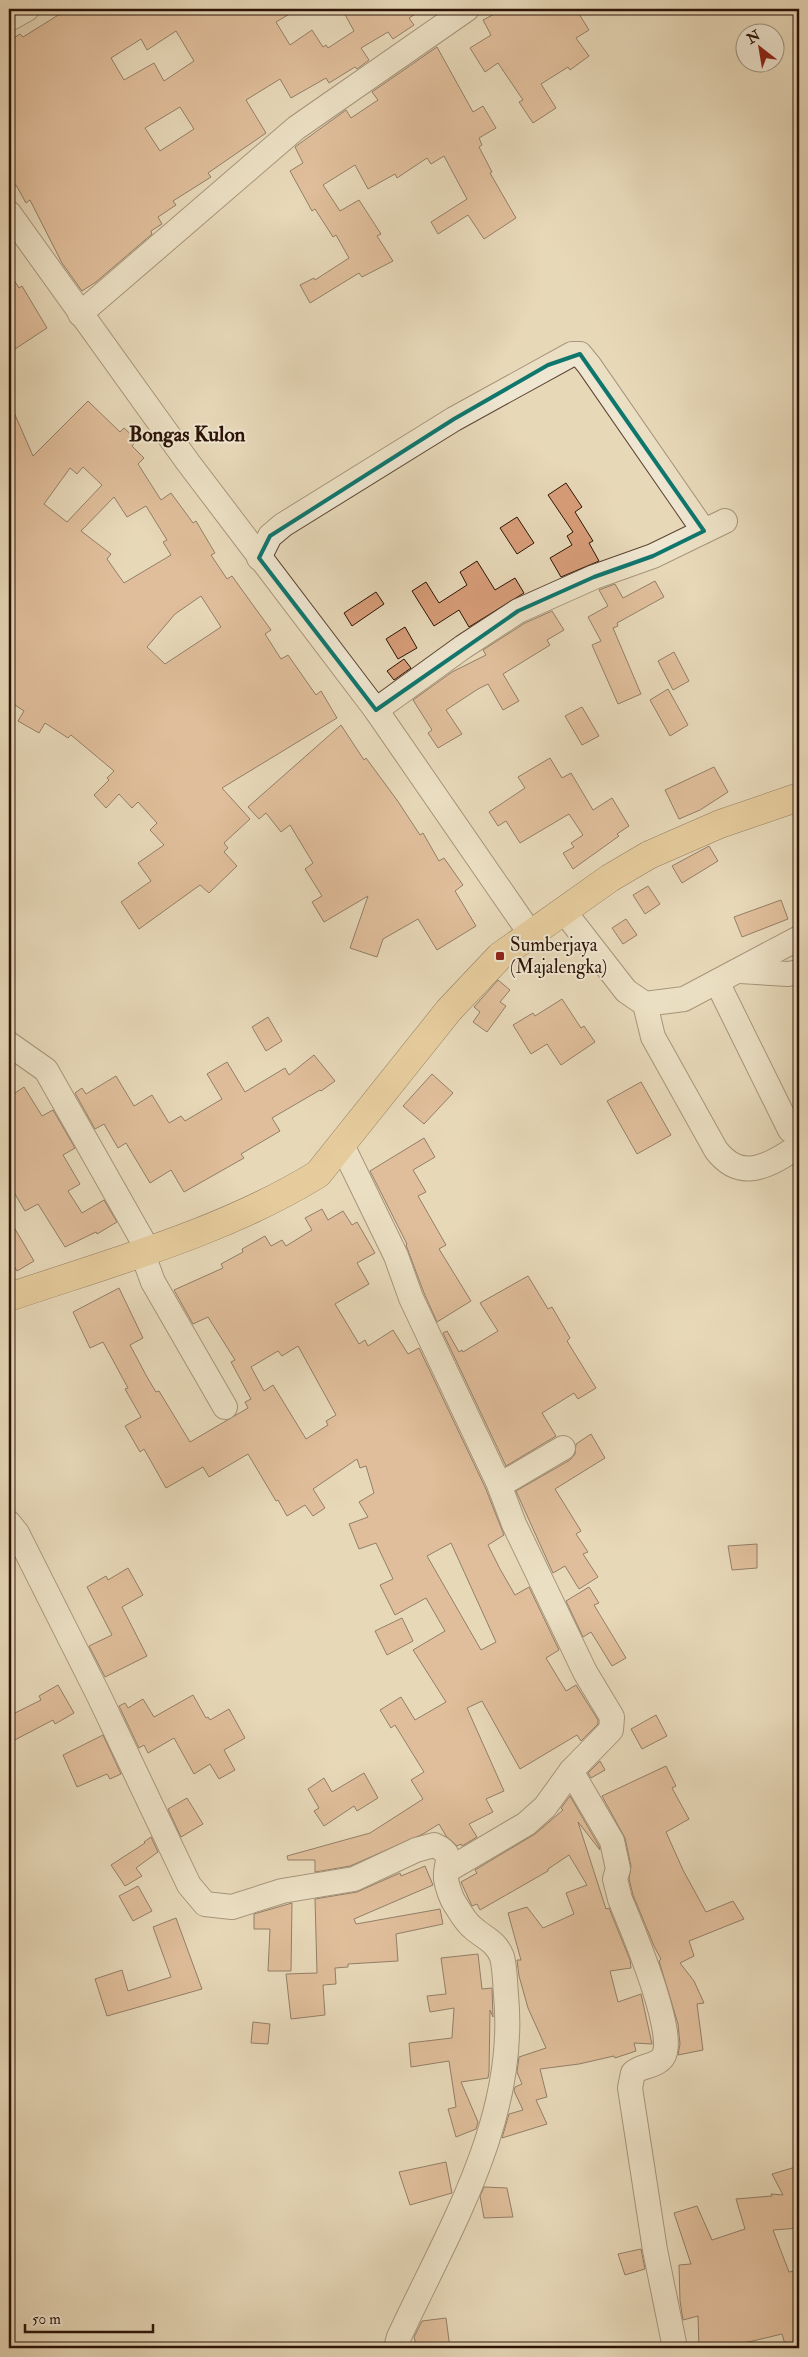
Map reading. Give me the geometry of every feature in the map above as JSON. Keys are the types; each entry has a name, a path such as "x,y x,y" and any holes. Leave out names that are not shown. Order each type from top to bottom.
{"highway":[{"path":"9,1297 145,1251 248,1212 289,1192 318,1174 449,1010 500,956 610,878 671,844 772,805 799,797"}],"street":[{"path":"9,19 27,9"},
{"path":"80,314 296,128 467,9"},
{"path":"9,213 80,314 259,558 376,710 530,933"},
{"path":"259,558 270,536 283,525 446,424 572,354 580,354 714,526 653,556 594,577 518,611 463,647 376,710"},
{"path":"563,910 626,990 645,1004 653,1037 716,1150 726,1162 750,1170 762,1166 799,1146"},
{"path":"645,1004 684,999 740,971 799,938"},
{"path":"740,971 788,974 799,972"},
{"path":"717,982 790,1130 799,1134"},
{"path":"9,1044 46,1070 145,1251 156,1287 225,1407"},
{"path":"342,1145 396,1256 411,1298 500,1486 514,1524 585,1672 612,1717 611,1730 571,1772 545,1807 526,1824 448,1870"},
{"path":"500,1486 563,1448"},
{"path":"9,1523 16,1533 99,1696 189,1885 205,1904 232,1907 282,1891 354,1879 416,1850 434,1846 445,1852 449,1861 445,1878 454,1903 470,1926 496,1945 502,1958 507,2010 506,2052 495,2120 458,2215 432,2264 399,2337 396,2348"},
{"path":"571,1772 612,1841 618,1869 615,1879 620,1899 663,2018 668,2041 663,2057 659,2061 643,2066 633,2074 630,2088 655,2250 675,2348"}],"highlighted area":[{"path":"580,354 704,531 653,556 594,577 518,611 376,710 259,558 270,536 454,419 548,365"}],"building":[{"path":"68,9 298,9 276,22 290,45 312,30 323,47 326,45 328,48 354,31 342,9 423,9 409,18 414,25 393,39 388,32 361,48 369,60 357,69 355,67 329,83 326,78 291,98 280,79 246,100 266,133 208,173 211,177 173,201 176,205 158,217 162,224 151,231 152,234 96,282 82,291 62,263 30,200 26,203 16,185 9,189 9,41 20,34 23,37","holes":["176,31 194,61 164,81 154,63 124,80 111,58 141,39 147,50","180,107 194,129 160,151 145,128"]},
{"path":"504,9 576,9 589,30 576,38 589,56 570,70 568,67 541,84 556,108 533,123 519,102 523,100 498,63 485,72 470,48 491,35 483,20"},
{"path":"437,47 473,112 483,106 496,128 479,138 482,145 479,147 492,172 490,173 516,218 484,239 468,215 438,234 431,222 467,199 444,156 431,164 427,158 397,178 395,174 368,189 355,165 323,185 340,211 359,200 381,234 377,236 393,261 362,277 359,273 310,303 300,285 314,278 315,280 349,258 336,235 333,237 315,209 312,211 290,171 303,163 295,147 346,110 351,118 378,100 372,92"},
{"path":"9,272 19,288 22,286 47,328 9,353"},
{"path":"9,401 33,456 88,401 120,432 124,428 137,440 132,446 144,458 138,464 161,500 171,493 193,523 196,521 215,553 211,555 227,579 232,576 271,630 265,634 281,659 288,655 316,695 321,691 337,718 222,788 250,819 224,843 228,848 224,852 237,866 209,893 200,885 139,929 121,902 151,881 138,863 164,845 150,830 157,823 138,802 132,808 119,794 106,808 94,795 109,780 107,778 114,771 71,735 68,738 45,723 39,733 18,721 24,711 9,701","holes":["83,467 102,485 67,522 44,504 70,468 77,474","114,497 127,517 146,506 167,540 163,542 171,555 124,583 107,559 111,554 81,531","201,596 221,627 165,664 147,647 175,614"]},
{"path":"566,483 582,507 575,512 593,541 589,543 599,561 561,577 550,558 572,545 567,536 573,532 548,495"},
{"path":"517,517 534,543 517,554 500,528"},
{"path":"477,561 495,590 515,578 524,593 469,627 459,610 434,626 412,591 426,582 439,603 467,585 460,572"},
{"path":"655,581 664,597 617,623 618,626 613,628 641,694 618,704 592,645 601,641 588,617 608,606 599,590 615,584 623,598"},
{"path":"376,592 384,604 352,626 344,613"},
{"path":"552,611 564,630 547,640 550,645 503,674 519,701 503,710 488,684 478,689 446,710 462,734 438,748 428,733 432,730 413,700 452,672 486,655 483,650 525,623"},
{"path":"405,627 417,648 398,659 386,639"},
{"path":"674,652 689,681 673,690 658,661"},
{"path":"404,659 411,668 394,680 387,671"},
{"path":"668,689 688,725 670,736 650,700"},
{"path":"582,707 599,736 582,745 565,716"},
{"path":"341,725 364,760 366,758 397,800 420,835 423,833 439,861 444,858 463,885 455,891 476,926 437,950 418,919 383,939 377,957 350,948 368,896 324,922 312,902 322,896 305,869 313,863 290,825 281,832 266,813 259,819 248,807"},
{"path":"550,758 562,778 571,773 593,810 612,798 629,826 617,834 619,836 573,869 563,853 574,847 571,843 583,835 569,814 520,843 506,821 498,826 489,812 525,788 518,777"},
{"path":"714,767 728,792 700,810 679,819 665,790"},
{"path":"709,846 718,861 682,883 672,866"},
{"path":"648,886 660,904 645,914 633,895"},
{"path":"781,900 788,919 742,937 734,917"},
{"path":"626,919 637,935 623,944 612,928"},
{"path":"498,980 510,990 500,1002 506,1006 487,1032 473,1022 480,1012 474,1007"},
{"path":"562,999 581,1028 584,1026 595,1042 561,1065 547,1044 531,1054 513,1025 533,1013 535,1016"},
{"path":"268,1017 282,1041 266,1051 252,1027"},
{"path":"314,1055 335,1081 321,1091 272,1118 280,1131 241,1154 244,1158 184,1192 171,1170 150,1183 126,1143 118,1148 104,1124 95,1129 75,1093 82,1088 86,1094 116,1076 134,1106 152,1095 169,1123 181,1116 185,1121 222,1099 207,1074 227,1062 245,1092 285,1068 289,1075"},
{"path":"432,1074 453,1093 424,1124 403,1106"},
{"path":"641,1082 671,1135 637,1154 607,1101"},
{"path":"24,1087 42,1116 53,1110 75,1148 63,1155 80,1184 68,1191 82,1213 104,1200 117,1222 97,1234 96,1232 65,1247 38,1204 25,1211 9,1184 9,1097"},
{"path":"424,1138 435,1157 413,1170 426,1192 418,1196 446,1245 439,1249 471,1301 437,1322 424,1293 407,1244 370,1171"},
{"path":"322,1209 328,1220 343,1211 352,1225 357,1222 375,1253 357,1263 369,1284 335,1304 359,1344 365,1340 368,1346 393,1330 408,1354 419,1348 485,1487 504,1535 488,1545 515,1595 529,1587 559,1650 546,1658 566,1691 576,1685 598,1720 598,1724 581,1741 577,1735 520,1769 482,1701 467,1708 504,1791 486,1799 493,1812 469,1824 477,1837 462,1846 461,1844 457,1846 446,1836 439,1824 423,1834 350,1866 315,1872 315,1860 288,1860 287,1856 370,1833 423,1799 411,1780 424,1772 395,1725 391,1728 380,1710 401,1697 415,1720 446,1702 413,1650 445,1631 426,1598 395,1615 380,1585 393,1579 376,1543 359,1549 349,1524 368,1517 359,1502 374,1493 366,1466 360,1468 357,1459 313,1489 325,1508 313,1516 305,1505 287,1516 248,1454 209,1477 203,1467 166,1488 144,1449 140,1452 125,1426 141,1417 125,1389 128,1388 103,1342 90,1348 73,1312 119,1288 143,1338 130,1345 156,1392 159,1391 190,1442 248,1408 245,1402 251,1399 231,1362 235,1360 208,1317 193,1324 174,1290 223,1268 221,1264 243,1252 242,1249 265,1236 271,1246 282,1240 286,1246 312,1230 305,1218","holes":["298,1346 336,1415 326,1421 328,1425 306,1439 273,1385 264,1391 251,1367 278,1351 282,1356","451,1543 496,1642 481,1650 427,1556"]},
{"path":"9,1219 34,1261 17,1271 9,1257"},
{"path":"528,1276 548,1309 552,1307 570,1338 567,1341 596,1388 578,1399 574,1393 542,1413 556,1436 506,1466 443,1333 447,1331 459,1352 462,1350 463,1352 498,1331 480,1303"},
{"path":"591,1434 605,1458 555,1489 581,1531 576,1534 588,1552 583,1554 598,1577 579,1589 565,1566 553,1573 516,1491 570,1460 575,1454 576,1444"},
{"path":"757,1544 757,1568 732,1570 728,1546"},
{"path":"128,1568 143,1595 122,1607 147,1656 105,1677 89,1646 112,1635 87,1587 106,1576 108,1580"},
{"path":"589,1587 599,1603 594,1605 626,1658 612,1666 591,1632 583,1637 566,1601"},
{"path":"402,1618 413,1641 387,1655 375,1631"},
{"path":"58,1685 74,1713 55,1724 53,1720 9,1743 9,1716 41,1700 39,1696"},
{"path":"193,1695 206,1718 208,1717 210,1720 229,1709 245,1738 224,1750 235,1770 219,1779 210,1764 194,1774 174,1738 148,1753 144,1745 139,1748 119,1706 125,1703 128,1708 143,1699 154,1717"},
{"path":"656,1715 667,1736 642,1749 631,1729"},
{"path":"103,1735 121,1774 110,1779 107,1774 77,1787 63,1755"},
{"path":"600,1761 605,1770 591,1778 588,1773"},
{"path":"666,1766 676,1786 672,1788 689,1819 666,1832 683,1870 706,1912 733,1901 744,1919 689,1941 694,1956 680,1963 694,1981 704,2003 697,2004 703,2050 678,2055 680,2044 678,2024 659,1961 661,1959 633,1895 629,1879 631,1866 625,1838 602,1796"},
{"path":"364,1773 378,1798 357,1811 354,1806 324,1826 314,1811 319,1808 308,1789 324,1778 332,1792"},
{"path":"570,1796 599,1846 600,1850 578,1822 606,1909 609,1908 630,1960 631,1968 610,1971 618,2002 641,1994 652,2044 634,2043 636,2051 615,2058 614,2056 579,2064 540,2069 547,2097 536,2100 547,2124 502,2138 509,2114 523,2110 514,2091 515,2087 522,2084 517,2072 519,2057 546,2048 528,2008 519,1976 517,1960 521,1960 508,1913 527,1907 543,1928 574,1914 566,1893 587,1885 569,1855 548,1869 548,1871 480,1910 477,1904 472,1906 461,1882 477,1873 475,1870 535,1834 563,1810 561,1808"},
{"path":"187,1798 203,1824 181,1837 168,1809"},
{"path":"151,1837 158,1852 136,1868 142,1876 125,1886 111,1865"},
{"path":"425,1866 433,1885 354,1919 356,1924 440,1909 443,1924 396,1934 398,1961 348,1964 348,1967 335,1968 336,1984 323,1985 325,2015 291,2019 286,1974 317,1973 315,1899 357,1892 400,1873 401,1876"},
{"path":"138,1886 152,1911 133,1921 119,1896"},
{"path":"292,1903 291,1971 268,1971 270,1929 254,1929 254,1914"},
{"path":"176,1918 202,1989 107,2016 95,1979 122,1970 128,1991 171,1977 153,1927"},
{"path":"478,1954 482,1989 492,1988 493,2017 490,2010 489,2072 488,2078 461,2082 478,2122 476,2129 456,2137 448,2109 456,2107 449,2061 411,2067 409,2043 452,2038 454,2008 430,2012 427,1996 446,1994 441,1958"},
{"path":"253,2022 270,2024 268,2044 251,2043"},
{"path":"446,2162 452,2193 410,2205 399,2172"},
{"path":"799,2166 799,2228 773,2230 789,2272 798,2270 799,2346 786,2348 782,2334 740,2344 741,2348 699,2348 698,2316 683,2320 680,2301 679,2265 691,2264 674,2213 697,2206 712,2240 745,2229 736,2199 772,2196 771,2194 783,2195 772,2174"},
{"path":"484,2187 507,2188 513,2217 484,2218 480,2196"},
{"path":"641,2249 645,2269 625,2275 618,2254"},
{"path":"446,2318 450,2348 417,2348 414,2337 422,2321"}],"place":[{"name":"Sumberjaya (Majalengka)","path":"500,956"}],"district":[{"name":"Bongas Kulon","path":"187,434"}]}
